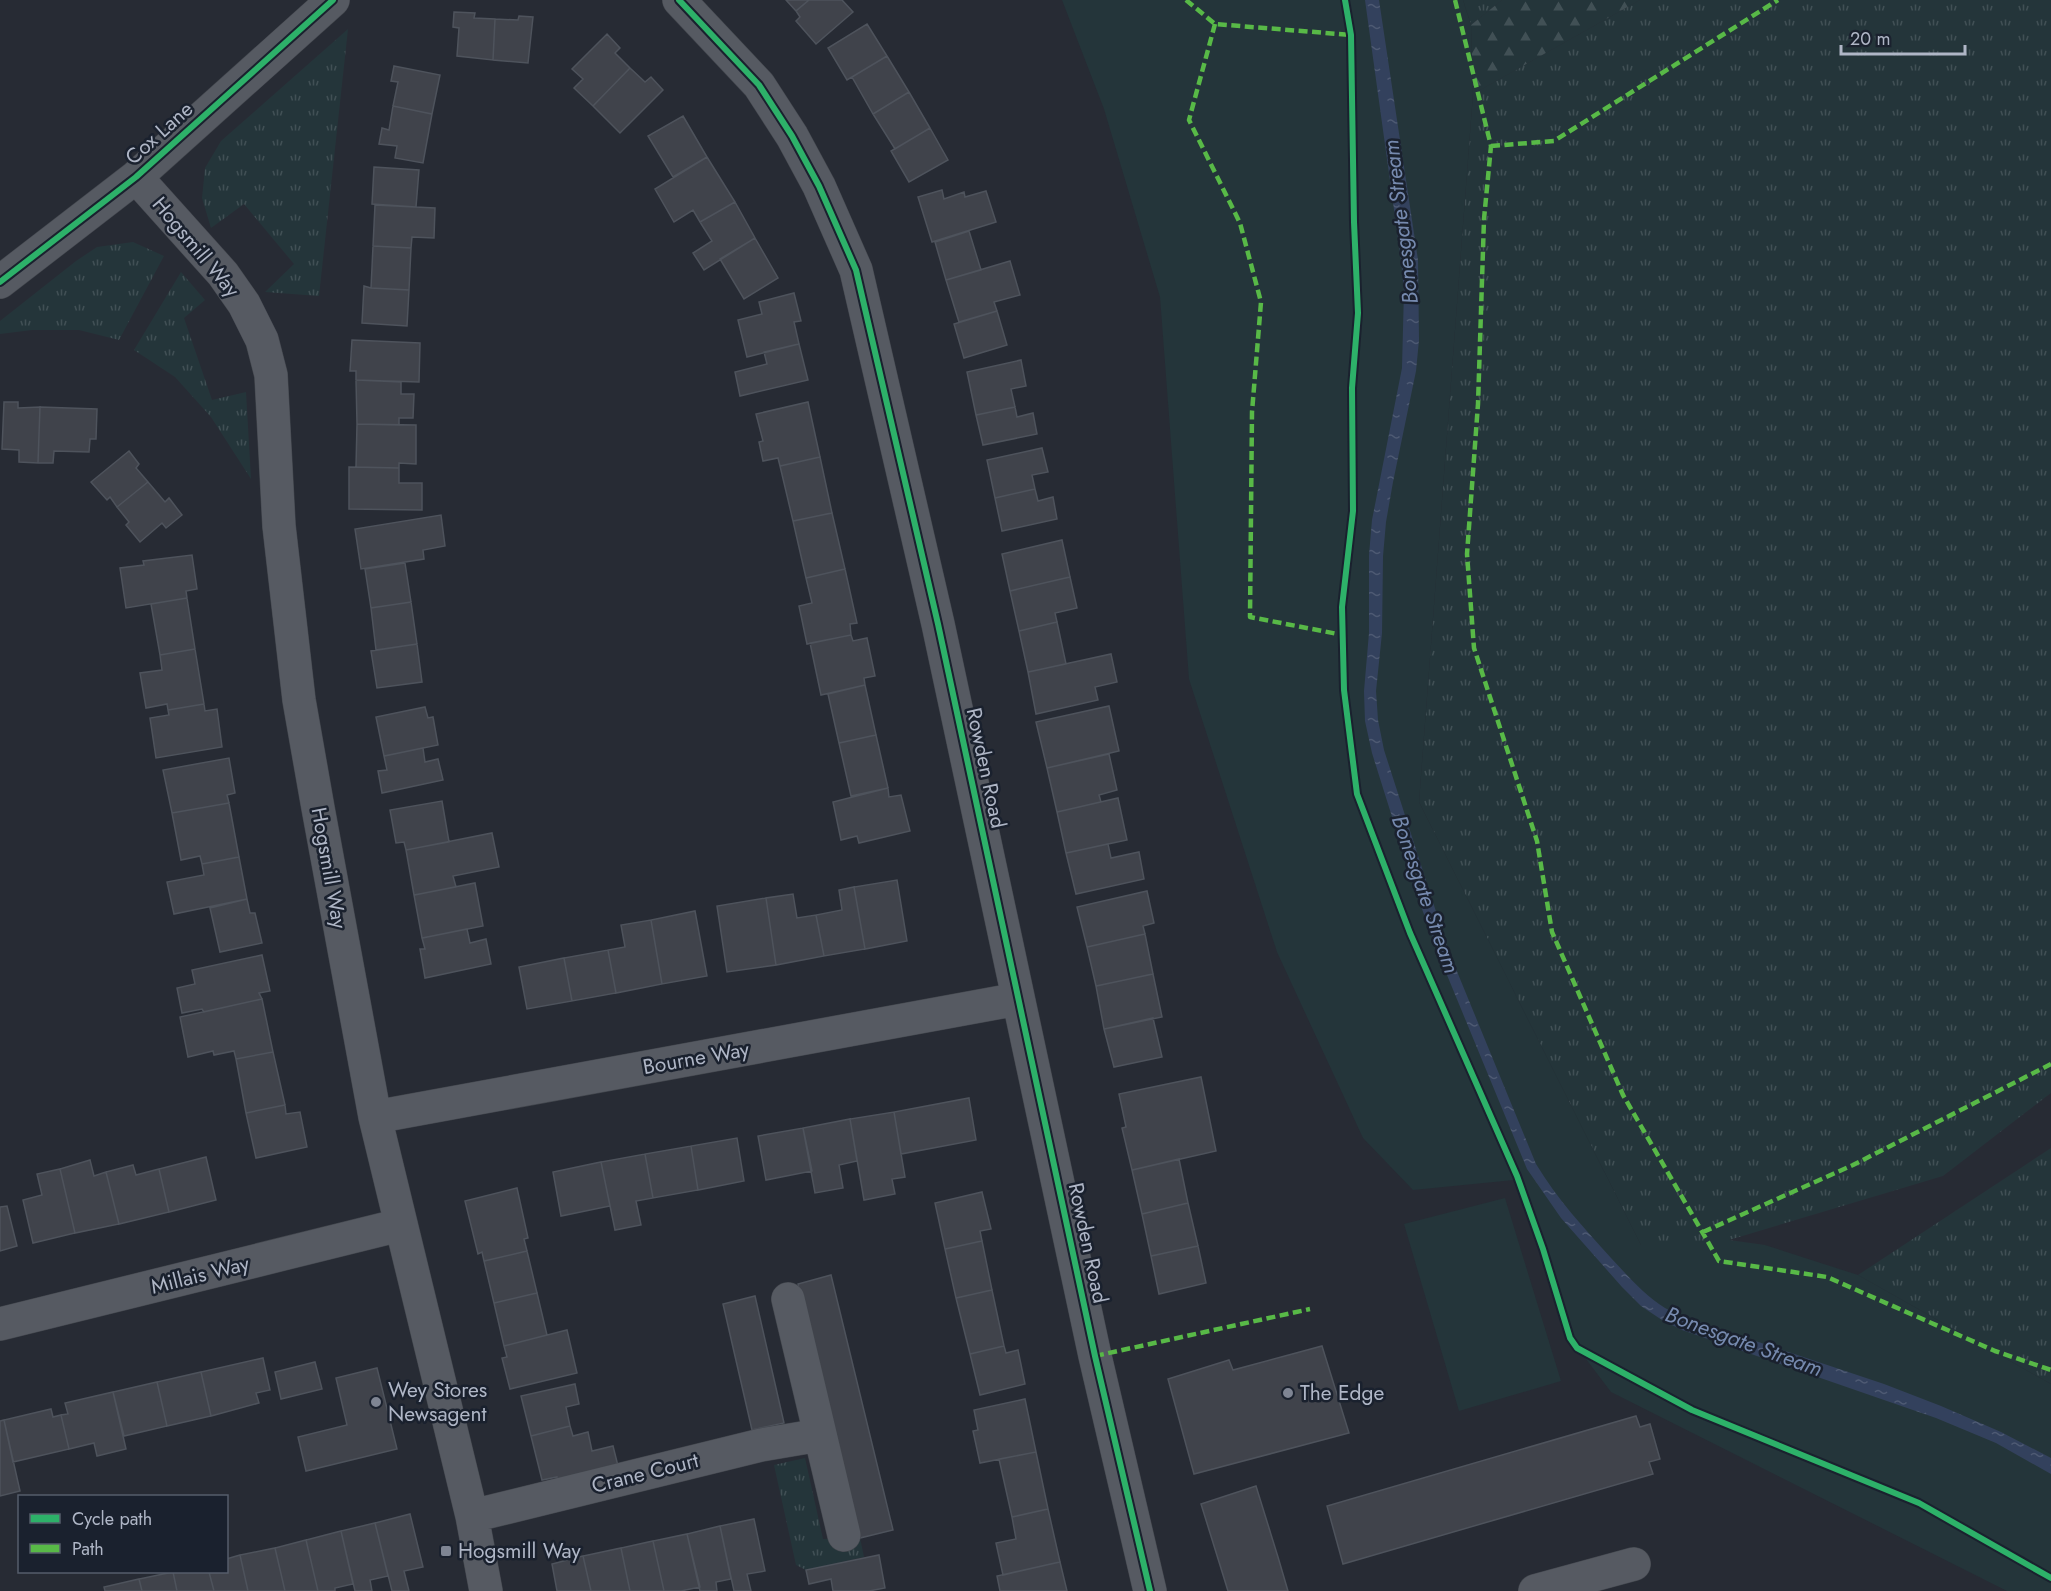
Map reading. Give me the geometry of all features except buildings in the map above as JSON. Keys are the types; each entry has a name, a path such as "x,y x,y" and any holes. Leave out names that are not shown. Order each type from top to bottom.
{"street":[{"name":"Cox Lane","path":"0,282 136,177 333,0"},
{"name":"Rowden Road","path":"679,0 759,85 787,128 819,186 856,270 936,613 1095,1356 1150,1591"},
{"name":"Hogsmill Way","path":"136,177 228,281 244,304 262,340 271,375 279,526 299,700 375,1117 472,1516 486,1591"},
{"name":"Bourne Way","path":"375,1117 1018,999"},
{"name":"Millais Way","path":"0,1324 400,1226"},
{"path":"788,1299 843,1535"},
{"name":"Crane Court","path":"472,1516 749,1448 820,1435"},
{"path":"1535,1591 1634,1564"}],"green space":[{"path":"1062,0 1463,0 1471,25 1473,94 1419,802 1641,1245 1765,1245 1858,1275 2051,1384 2051,1591 2007,1591 1611,1392 1570,1338 1514,1180 1413,1190 1363,1138 1277,952 1189,679 1160,297 1104,109"},
{"path":"1463,0 1502,0 1471,25"},
{"path":"1502,0 1640,0 1473,94 1471,25"},
{"path":"1640,0 2051,0 2051,1093 1943,1176 1729,1240 1765,1245 1641,1245 1419,802 1473,94"},
{"path":"348,29 319,296 265,292 294,264 244,204 211,228 202,198 205,168 221,141"},
{"path":"133,242 164,256 119,340 79,330 32,330 0,334 0,321 76,261 97,247"},
{"path":"181,272 205,300 184,318 212,400 246,392 251,479 211,417 175,377 134,350"},
{"path":"2051,1148 2051,1384 1858,1275"},
{"path":"1505,1198 1561,1381 1459,1411 1404,1224"},
{"path":"805,1458 823,1539 860,1538 864,1557 806,1570 796,1565 774,1465"}],"water":[{"name":"Bonesgate Stream","path":"1365,0 1379,0 1418,260 1419,340 1416,371 1393,482 1383,556 1382,633 1376,691 1378,720 1384,750 1449,952 1536,1164 1591,1236 1636,1285 1665,1308 1687,1318 1884,1384 1941,1406 2001,1432 2051,1458 2051,1474 1996,1443 1936,1418 1682,1330 1662,1320 1641,1306 1622,1287 1561,1218 1527,1169 1440,958 1415,890 1372,753 1365,721 1364,691 1369,633 1369,555 1372,520 1402,368 1404,291"}],"marked path":[{"path":"1186,0 1215,24 1351,35"},
{"path":"1455,0 1491,146 1484,219 1478,404 1467,554 1474,648 1537,841 1552,932 1623,1095 1719,1261 1827,1277 1995,1351 2051,1370"},
{"path":"1491,146 1554,141 1778,0"},
{"path":"1215,24 1189,120 1240,223 1261,302 1252,412 1250,617 1343,635"},
{"path":"1703,1232 1853,1165 2051,1064"},
{"path":"1095,1356 1310,1309"}],"cycle path":[{"path":"0,282 136,177 333,0"},
{"path":"679,0 759,85 792,136 819,186 856,270 938,624 1095,1356 1150,1591"},
{"path":"1345,0 1351,35 1358,313 1352,388 1353,511 1342,607 1344,690 1357,794 1410,933 1517,1176 1543,1249 1570,1338 1577,1348 1692,1410 1919,1503 2051,1578"}],"place":[{"name":"The Edge","path":"1288,1393"},
{"name":"Wey Stores Newsagent","path":"376,1402"},
{"name":"Hogsmill Way","path":"446,1551"}]}
